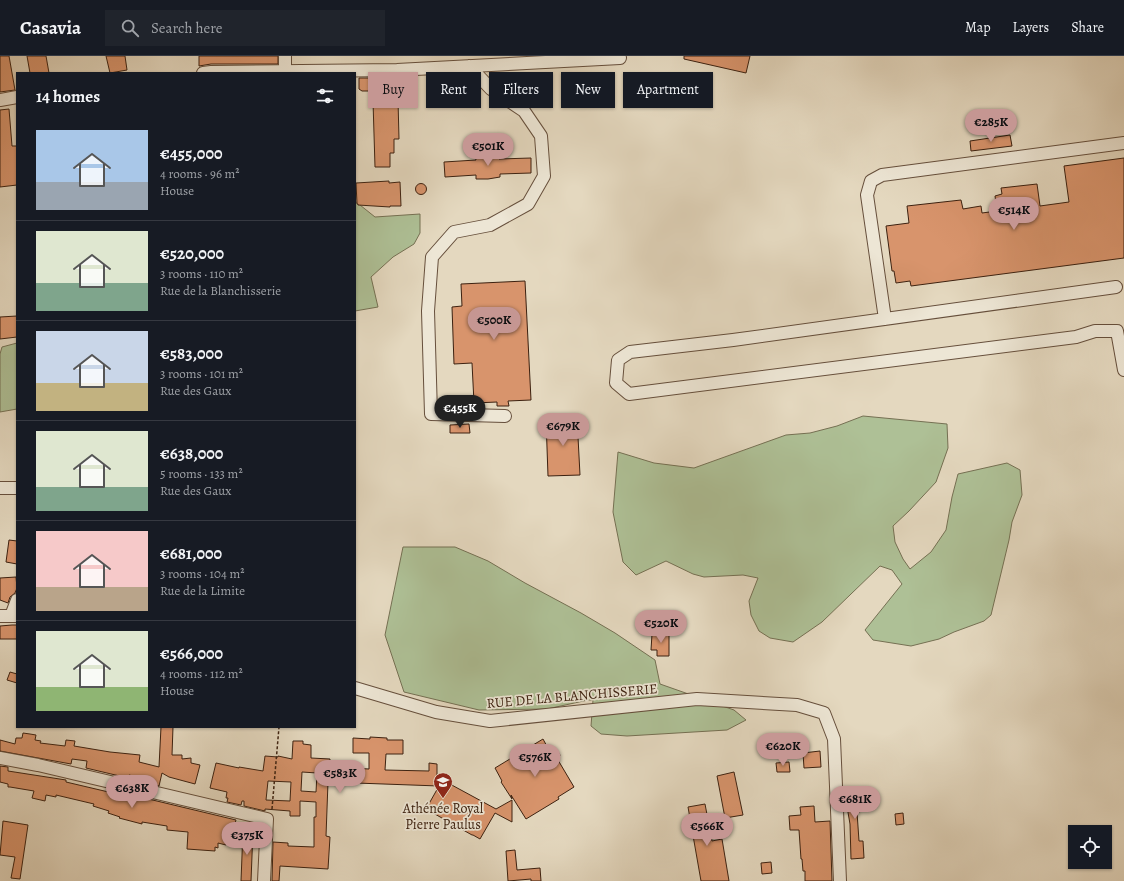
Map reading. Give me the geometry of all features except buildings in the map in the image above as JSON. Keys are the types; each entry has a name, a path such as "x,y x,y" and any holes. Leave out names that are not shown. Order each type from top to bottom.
{"street":[{"path":"285,56 285,71"},
{"path":"211,72 396,70 444,62 469,66 620,58"},
{"path":"469,66 491,89 524,111 541,136 544,176 528,204 490,225 454,232 432,257 428,311 431,414 505,416"},
{"path":"0,100 16,97"},
{"path":"885,319 867,195 871,181 882,175 1124,143"},
{"path":"1116,287 733,340 630,352 618,360 616,383 629,394 1076,337 1095,331 1117,331 1124,370"},
{"path":"0,488 16,488"},
{"path":"9,616 16,602"},
{"name":"RUE DE LA BLANCHISSERIE","path":"356,688 436,712 490,721 697,699 797,705 824,713 834,739 840,881"},
{"path":"0,758 54,769 267,820 264,881"}],"path":[{"path":"267,820 272,810 279,728"}],"green space":[{"path":"356,202 375,217 420,214 420,233 414,244 393,257 371,277 378,307 356,311"},
{"path":"16,343 16,409 0,412 0,354 2,347"},
{"path":"863,416 947,424 948,448 936,482 893,526 895,542 903,559 910,569 931,552 946,530 958,474 1007,463 1020,470 1022,495 1012,522 991,615 984,621 939,639 911,646 873,640 865,630 902,584 892,570 880,566 822,622 793,642 770,638 759,631 751,615 749,601 758,578 743,575 704,577 693,574 666,561 636,575 623,562 613,512 618,452 654,463 694,468 786,435 810,433 837,426"},
{"path":"403,547 455,547 488,561 615,633 655,660 660,684 734,710 746,720 727,730 627,736 601,734 591,726 593,700 547,709 479,710 404,692 385,635"}],"place":[{"name":"Athénée Royal Pierre Paulus","path":"443,799"}]}
